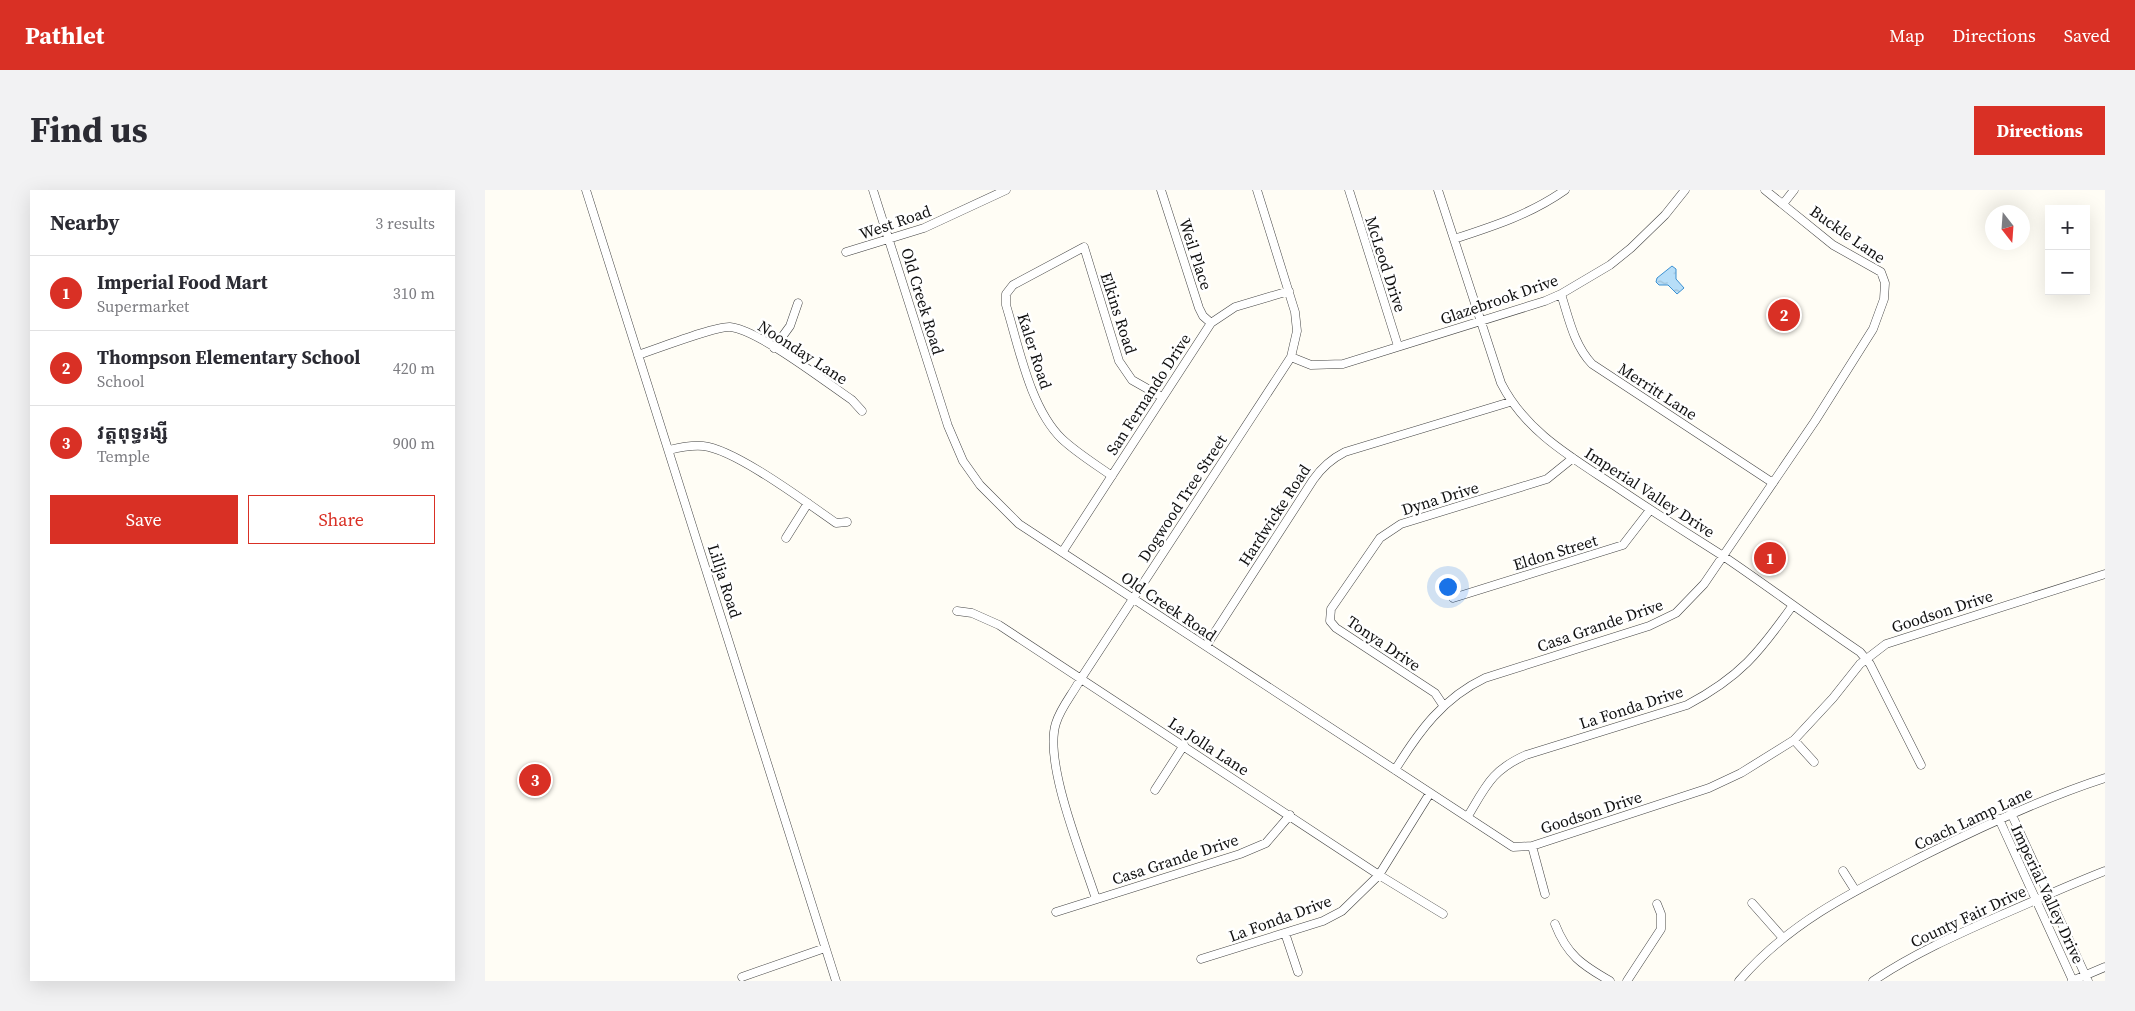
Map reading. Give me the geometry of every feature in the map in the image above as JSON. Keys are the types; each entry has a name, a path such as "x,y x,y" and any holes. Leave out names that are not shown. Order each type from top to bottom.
{"street":[{"name":"Lillja Road","path":"586,190 835,981"},
{"name":"Old Creek Road","path":"873,190 948,426 963,461 980,485 1019,524 1513,847 1532,846"},
{"name":"West Road","path":"847,252 889,240 948,218 1006,190"},
{"name":"Weil Place","path":"1161,190 1199,308 1211,323"},
{"name":"Dogwood Tree Street","path":"1096,899 1054,766 1053,749 1056,722 1079,680 1291,357 1297,331 1295,312 1257,190"},
{"name":"McLeod Drive","path":"1349,190 1398,346"},
{"name":"Imperial Valley Drive","path":"1437,190 1501,383 1510,402 1538,432 1573,458 1723,556 1860,652 1866,659 1921,765"},
{"path":"1454,239 1502,224 1524,214 1565,190"},
{"name":"Glazebrook Drive","path":"1291,357 1311,365 1343,364 1545,302 1610,265 1631,248 1665,215 1685,190"},
{"name":"Buckle Lane","path":"1765,190 1833,245 1881,272 1885,283 1884,299 1878,315"},
{"path":"1783,204 1794,190"},
{"name":"Elkins Road","path":"1084,247 1119,361 1133,380 1162,396"},
{"name":"Kaler Road","path":"1084,247 1013,285 1006,294 1006,305 1038,404 1048,422 1061,439 1112,476"},
{"name":"San Fernando Drive","path":"1063,551 1211,323 1235,307 1289,291"},
{"name":"Merritt Lane","path":"1561,294 1581,353 1592,364 1773,483"},
{"path":"774,348 790,326 798,303"},
{"name":"Casa Grande Drive","path":"1395,770 1417,734 1443,705 1471,685 1485,678 1662,622 1688,602 1704,584 1773,483 1873,329 1878,315"},
{"name":"Noonday Lane","path":"638,355 730,327 747,331 852,400 862,411"},
{"name":"Hardwicke Road","path":"1206,646 1313,480 1332,459 1345,452 1510,402"},
{"path":"669,450 690,445 719,450 745,463 836,523 847,522"},
{"name":"Dyna Drive","path":"1340,597 1380,538 1388,530 1401,524 1547,479 1573,458"},
{"path":"786,538 808,504"},
{"name":"Eldon Street","path":"1453,598 1623,545 1650,510"},
{"name":"Goodson Drive","path":"1532,846 1709,788 1741,773 1794,740 1833,698 1859,664 1886,644 2105,574"},
{"name":"Tonya Drive","path":"1340,597 1331,609 1331,621 1336,628 1435,693 1443,705"},
{"name":"La Fonda Drive","path":"1467,816 1490,778 1510,762 1526,755 1687,705 1709,693 1732,678 1763,647 1793,606"},
{"name":"La Jolla Lane","path":"957,611 973,613 988,618 1079,680 1184,745 1379,875 1443,914"},
{"path":"1794,740 1814,762"},
{"path":"1155,790 1184,745"},
{"name":"Coach Lamp Lane","path":"1739,981 1751,967 1783,938 1826,906 2011,813 2105,778"},
{"name":"La Fonda Drive","path":"1201,960 1323,920 1342,911 1360,896 1379,875 1431,793"},
{"name":"Imperial Valley Drive","path":"2011,813 2087,978"},
{"name":"Casa Grande Drive","path":"1056,912 1240,854 1266,842 1290,815"},
{"name":"Imperial Valley Drive","path":"1999,819 2073,981"},
{"path":"1532,846 1545,894"},
{"path":"1843,871 1855,890"},
{"name":"County Fair Drive","path":"1873,981 1898,964 1948,939 2047,894 2105,871"},
{"path":"1752,903 1783,938"},
{"path":"1627,981 1661,930 1661,914 1657,904"},
{"path":"1555,924 1568,950 1579,963 1610,981"},
{"path":"1285,933 1298,972"},
{"path":"742,977 825,948"},
{"path":"2073,981 2087,978 2105,967"}],"water":[{"path":"1672,266 1676,269 1676,279 1684,288 1677,294 1668,285 1659,285 1656,282 1657,278"}],"place":[{"name":"Thompson Elementary School","path":"1784,315"},
{"name":"Imperial Food Mart","path":"1770,558"},
{"name":"វត្តពុទ្ធរង្សី","path":"535,780"}]}
